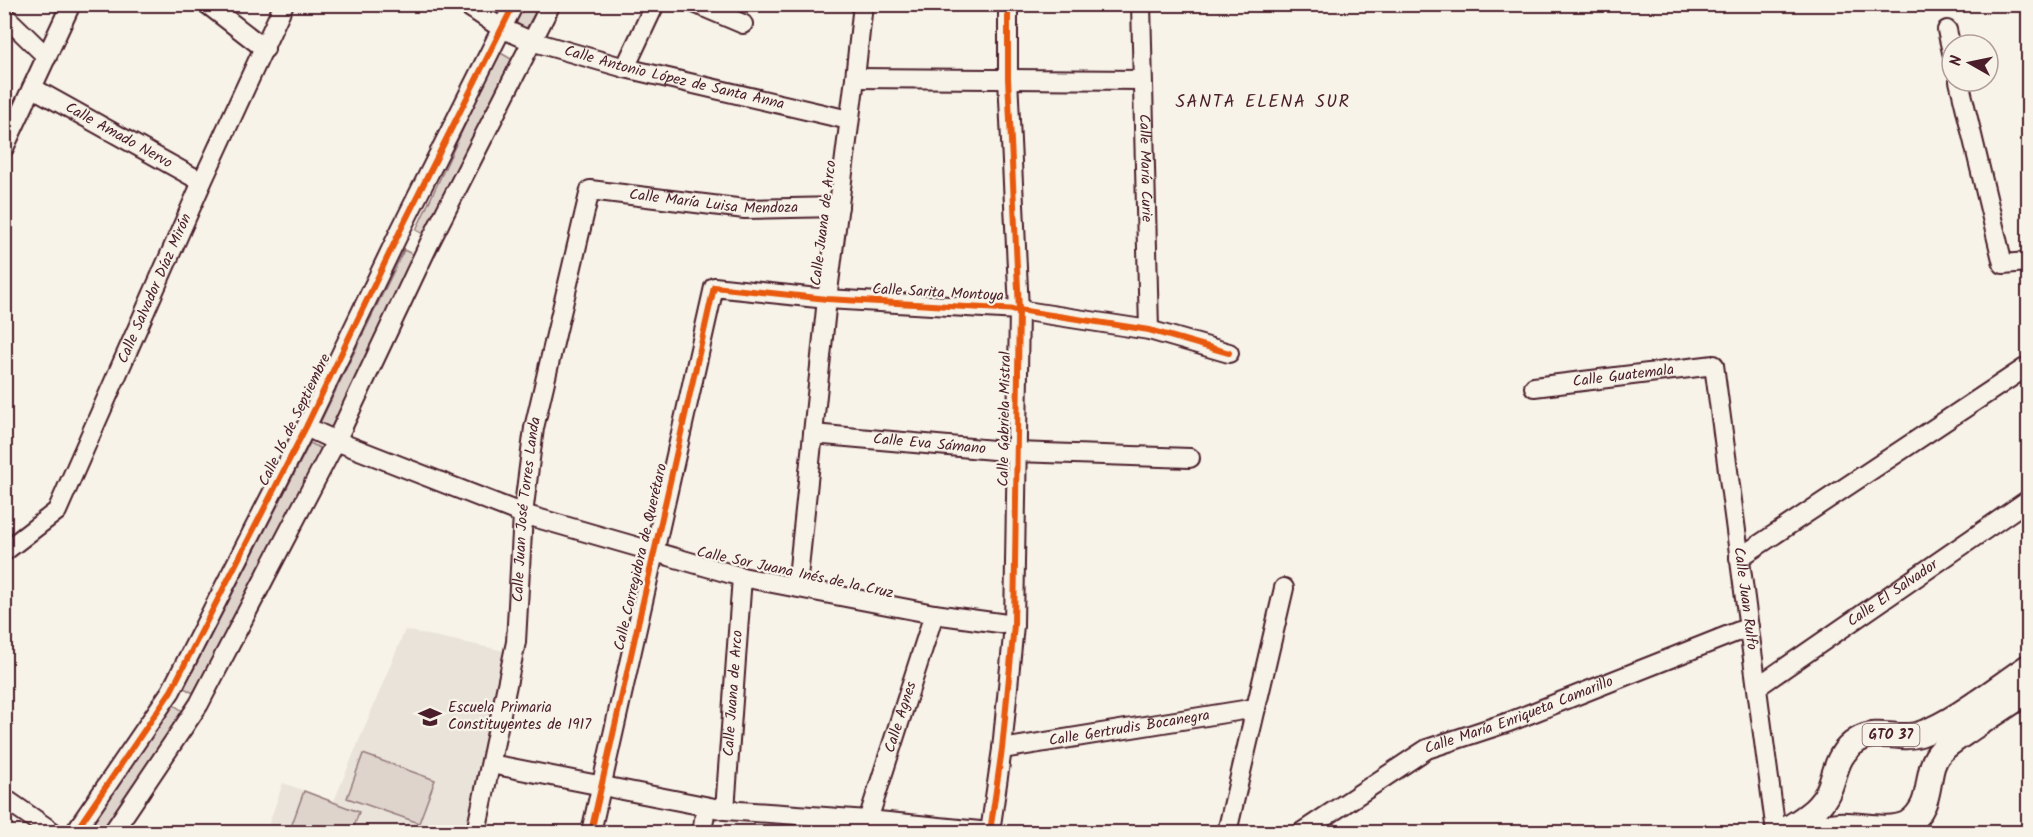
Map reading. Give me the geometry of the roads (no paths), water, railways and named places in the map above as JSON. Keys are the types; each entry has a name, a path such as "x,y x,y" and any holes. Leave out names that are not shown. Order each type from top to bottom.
{"main road":[{"name":"GTO 37","path":"1783,832 1819,805 1830,787 1839,759 1848,747 1860,738 1875,734 1906,738 1921,734 1955,716 2028,667"},
{"name":"GTO 37","path":"1815,832 1822,828 1854,827 1876,831 1892,830 1908,823 1920,811 1928,796 1931,770 1940,752 2028,691"},
{"path":"1906,738 1917,743 1927,756 1931,770"},
{"path":"1830,787 1833,802 1839,813 1854,827"}],"street":[{"path":"4,148 71,4"},
{"path":"207,4 265,49"},
{"name":"Calle Salvador Díaz Mirón","path":"4,552 57,511 202,182 284,4"},
{"name":"Calle Antonio López de Santa Anna","path":"465,4 501,28 531,41 625,68 849,120"},
{"name":"Calle 16 de Septiembre","path":"75,832 171,692 306,427 514,4"},
{"path":"113,832 199,704 336,441 429,244 551,4"},
{"path":"625,68 655,4"},
{"path":"696,4 743,24"},
{"name":"Calle Juana de Arco","path":"797,587 827,299 863,4"},
{"name":"Calle Gabriela Mistral","path":"990,832 1002,749 1014,625 1019,310 1008,78 1008,4"},
{"name":"Calle María Curie","path":"1141,4 1149,330"},
{"path":"4,15 47,57"},
{"path":"855,78 1142,80"},
{"name":"Calle Amado Nervo","path":"33,88 202,182"},
{"path":"1962,93 2003,264 2028,262"},
{"name":"Calle María Luisa Mendoza","path":"590,190 745,209 839,207"},
{"name":"Calle Juan José Torres Landa","path":"476,832 516,642 523,514 534,428 590,190"},
{"path":"402,229 429,244"},
{"name":"Calle Sarita Montoya","path":"714,287 827,299 1019,310 1149,330 1229,353"},
{"name":"Calle Corregidora de Querétaro","path":"591,832 714,287"},
{"name":"Calle Guatemala","path":"1534,387 1714,365"},
{"name":"Calle Juan Rulfo","path":"1714,365 1776,832"},
{"path":"1739,558 2028,366"},
{"name":"Calle Sor Juana Inés de la Cruz","path":"306,427 336,441 523,514 654,553 742,577 934,614 1014,625"},
{"name":"Calle Eva Sámano","path":"813,434 1016,452 1190,458"},
{"name":"Calle El Salvador","path":"1757,687 2028,500"},
{"name":"Calle Juana de Arco","path":"725,810 742,577"},
{"path":"1227,832 1284,588"},
{"name":"Calle Agnes","path":"868,820 934,614"},
{"name":"Calle María Enriqueta Camarillo","path":"1302,832 1427,749 1509,722 1749,627"},
{"path":"171,692 199,704"},
{"name":"Calle Gertrudis Bocanegra","path":"1002,749 1256,708"},
{"path":"491,764 725,810 868,820 990,832"},
{"path":"4,798 53,832"},
{"path":"702,832 706,807"}],"place":[{"name":"Escuela Primaria Constituyentes de 1917","path":"430,717"}],"district":[{"name":"SANTA ELENA SUR","path":"1263,102"}]}
